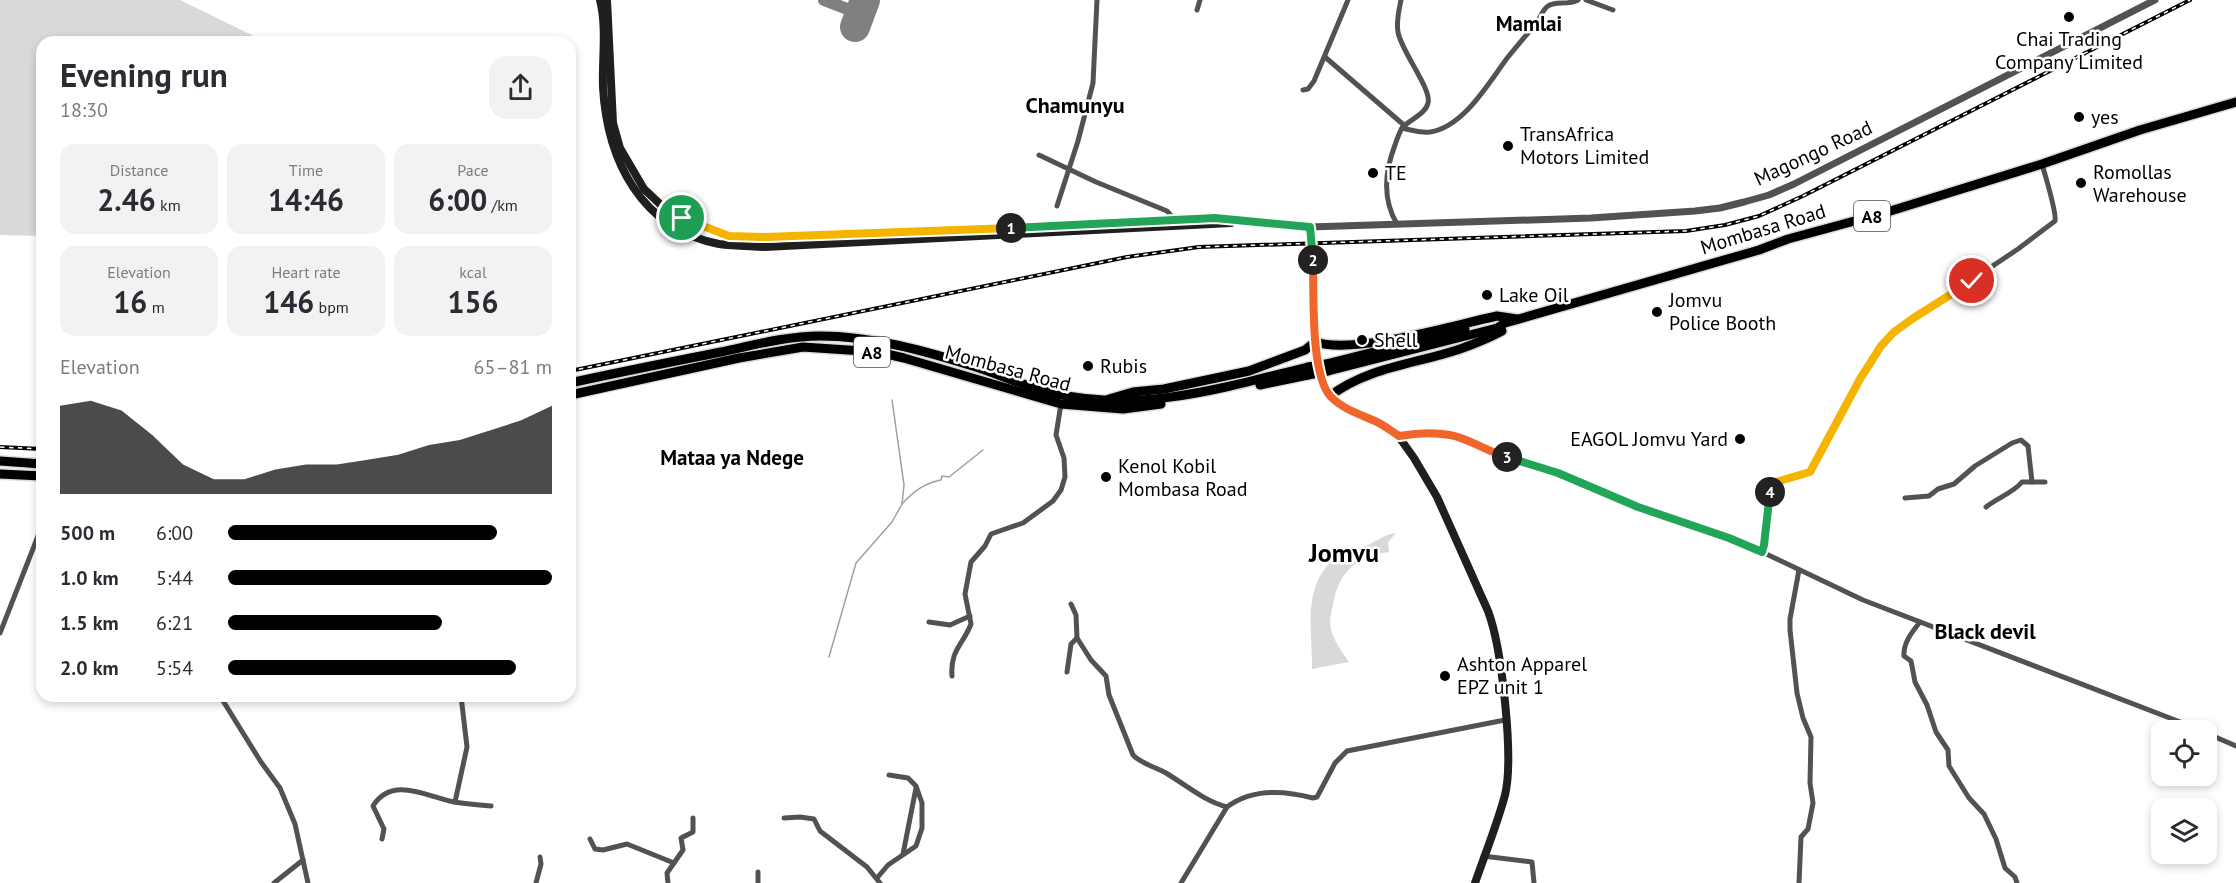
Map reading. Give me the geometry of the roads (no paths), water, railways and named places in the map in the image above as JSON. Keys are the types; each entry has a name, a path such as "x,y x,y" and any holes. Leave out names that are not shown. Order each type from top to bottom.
{"highway":[{"name":"Mombasa Road","path":"576,382 766,343 820,336 909,348 1058,394 1104,400 1121,402 1152,400 1236,388 1328,371 1497,328 1506,323 1788,239 1884,213 2042,164 2140,130 2236,102"},
{"path":"1104,400 1133,392 1164,389 1249,371 1305,350 1315,342 1332,346 1361,345 1497,316 1519,320"},
{"path":"1330,396 1341,387 1391,366 1459,349 1506,329 1519,320"},
{"name":"Mombasa Road","path":"576,394 739,358 803,347 864,351 904,358 1061,404 1123,409 1171,403 1236,388"},
{"path":"0,461 36,464"},
{"path":"0,474 36,476"}],"main road":[{"name":"Magongo Road","path":"600,0 604,34 603,86 608,130 617,160 628,181 659,216 686,232 718,243 765,247 1256,222"},
{"name":"Magongo Road","path":"607,0 613,123 620,148 644,189 660,204 682,218 729,236 765,237 1215,218 1310,227"},
{"path":"1310,227 1315,342 1321,382 1330,396 1348,410 1377,422 1399,436 1424,473 1488,611 1497,644 1508,755 1505,794 1475,883"},
{"path":"765,237 765,247"}],"street":[{"path":"1057,206 1094,83 1097,0"},
{"path":"1197,10 1200,0"},
{"path":"1303,90 1314,81 1348,0"},
{"path":"1397,224 1387,196 1385,182 1393,150 1404,127 1426,108 1429,99 1401,43 1397,21 1401,0"},
{"path":"1325,57 1404,127 1429,132 1457,118 1484,91 1546,7 1557,2 1566,4 1578,0"},
{"path":"1586,0 1613,10"},
{"name":"Magongo Road","path":"1310,227 1654,214 1720,208 1761,197 1794,184 2155,0"},
{"path":"1039,155 1068,170 1167,211 1175,220"},
{"path":"1762,552 1768,501 1773,485 1776,482 1810,472 1860,379 1881,346 1894,332 1912,319 1972,281 2055,221 2057,214 2042,164"},
{"path":"952,676 952,659 970,626 965,594 971,562 985,546 993,532 1023,523 1053,501 1061,490 1065,468 1062,449 1056,437 1061,404"},
{"path":"1399,436 1417,433 1452,435 1488,451 1558,473 1638,507 1729,538 1863,600 2175,720"},
{"path":"1905,498 1929,496 1938,489 1954,484 1975,466 2012,443 2021,440 2028,446 2032,482"},
{"path":"1986,507 1997,498 2016,489 2022,482 2045,482"},
{"path":"0,633 36,541"},
{"path":"1798,570 1790,630 1800,708 1810,733 1810,783 1813,803 1808,830 1801,837 1799,883"},
{"path":"1071,604 1076,615 1077,638 1091,660 1106,676 1110,695 1136,758 1205,798 1227,807"},
{"path":"929,622 950,625 970,616"},
{"path":"1920,622 1909,637 1904,656 1911,661 1915,682 1927,705 1936,732 1948,750 1949,766 1969,798 1984,814 1996,839 2005,868 2015,877 2017,883"},
{"path":"1067,672 1071,644 1077,638"},
{"path":"224,702 280,788 295,824 308,883"},
{"path":"455,802 467,747 462,702"},
{"path":"1180,883 1227,807 1241,796 1273,791 1317,797 1335,763 1347,751 1505,720"},
{"path":"2217,738 2236,746"},
{"path":"784,818 814,819 823,834 867,867 879,881 888,865 918,843 922,828 922,803 916,786 908,778 889,775"},
{"path":"903,854 916,786"},
{"path":"382,839 383,826 373,809 375,802 386,795 406,789 455,802 491,806"},
{"path":"668,883 667,873 683,850 681,838 693,832 693,818"},
{"path":"590,839 595,849 603,850 627,844 674,863"},
{"path":"1483,856 1532,862 1534,883"},
{"path":"536,883 541,864 540,857"},
{"path":"274,883 303,860"},
{"path":"758,872 758,883"}],"waterway":[{"path":"829,657 856,563 892,522 902,504 904,485 892,400"},
{"path":"902,504 924,486 941,480 942,476 949,477 983,450"}],"railway":[{"path":"576,370 1127,257 1199,247 1686,231 1725,225 1759,216 1803,196 2190,0"},
{"path":"0,447 36,449"}],"place":[{"name":"Chai Trading Company Limited","path":"2069,17"},
{"name":"yes","path":"2079,117"},
{"name":"TransAfrica Motors Limited","path":"1508,146"},
{"name":"TE","path":"1373,173"},
{"name":"Romollas Warehouse","path":"2081,183"},
{"name":"Lake Oil","path":"1487,295"},
{"name":"Jomvu Police Booth","path":"1657,312"},
{"name":"Shell","path":"1362,340"},
{"name":"Rubis","path":"1088,366"},
{"name":"EAGOL Jomvu Yard","path":"1740,439"},
{"name":"Kenol Kobil Mombasa Road","path":"1106,477"},
{"name":"Ashton Apparel EPZ unit 1","path":"1445,676"}],"district":[{"name":"Mamlai","path":"1529,23"},
{"name":"Chamunyu","path":"1075,105"},
{"name":"Mataa ya Ndege","path":"732,457"},
{"name":"Jomvu","path":"1344,552"},
{"name":"Black devil","path":"1985,631"}]}
